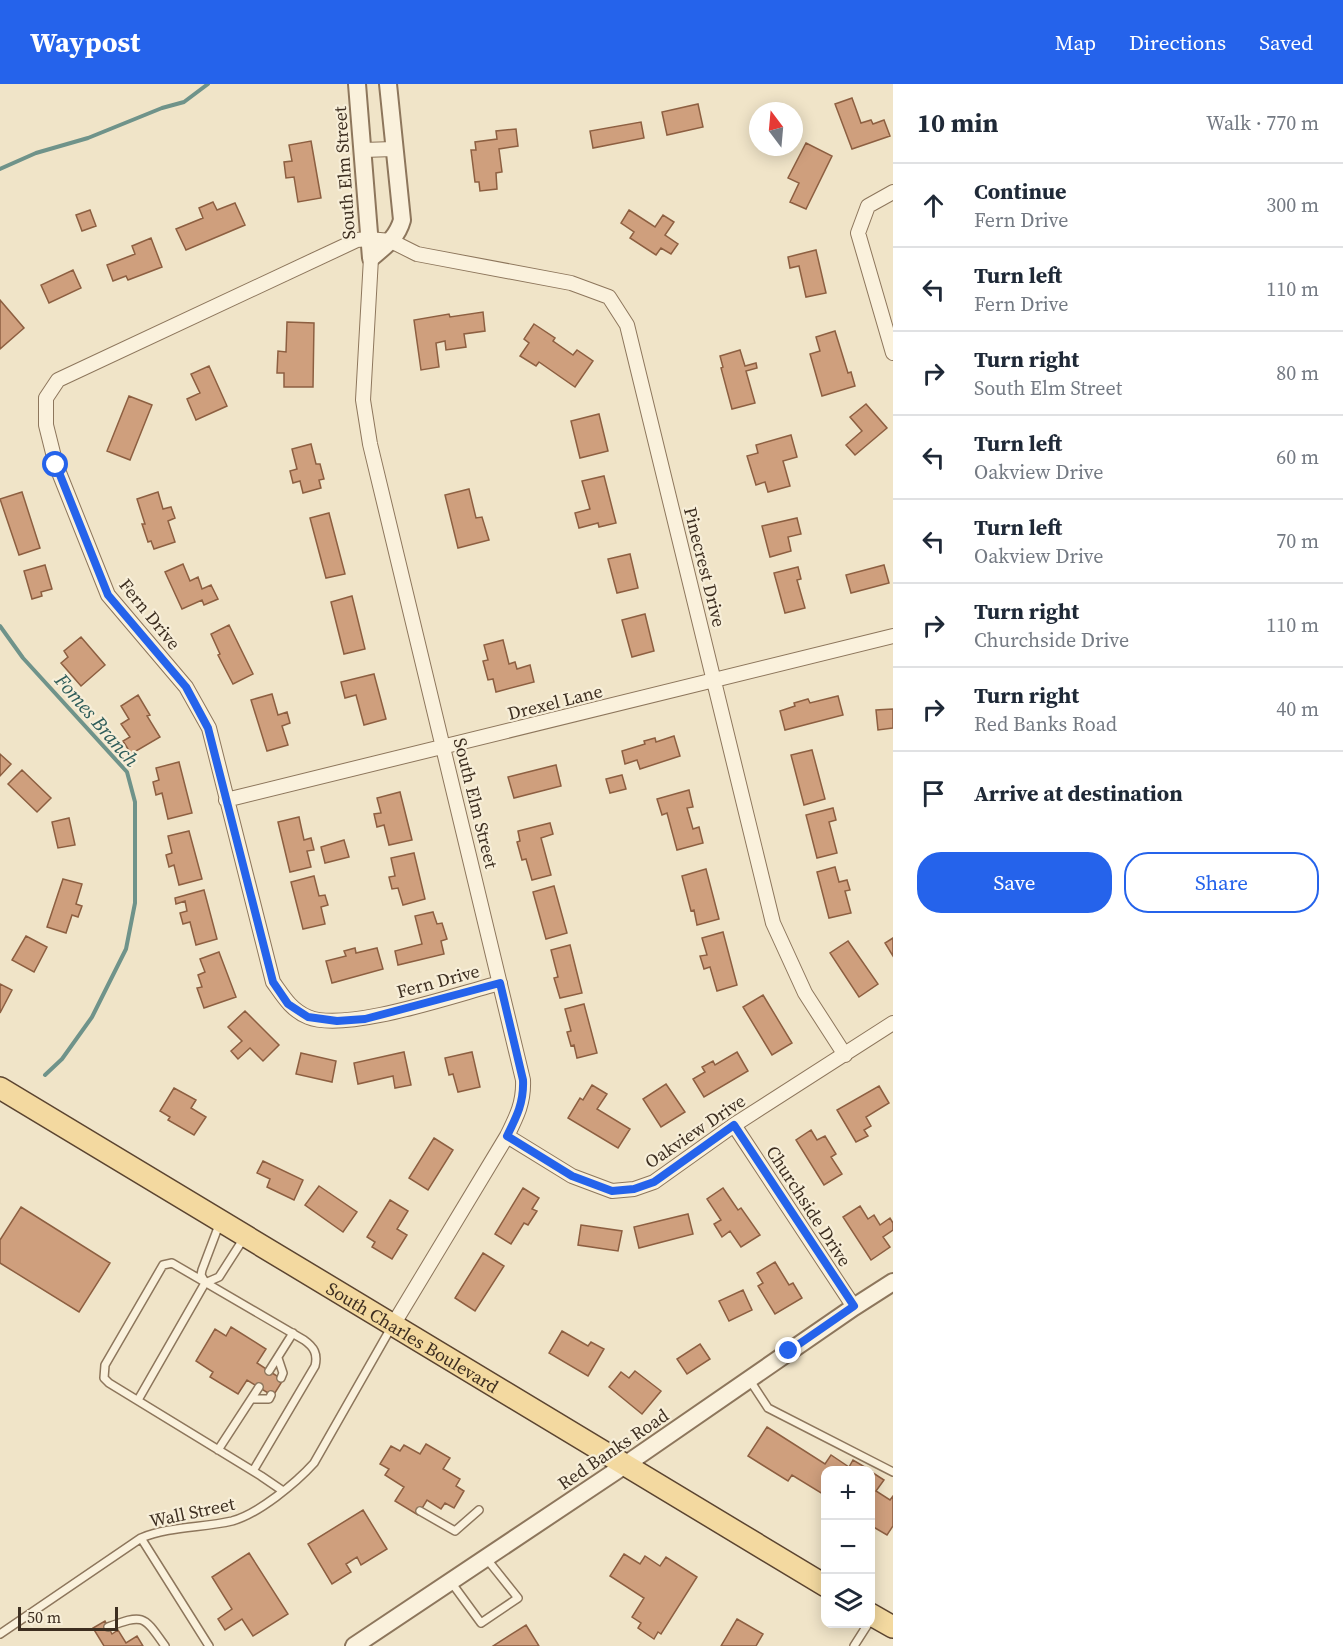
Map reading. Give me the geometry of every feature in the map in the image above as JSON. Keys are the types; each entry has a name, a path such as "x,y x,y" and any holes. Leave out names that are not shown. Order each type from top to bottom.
{"main road":[{"name":"South Charles Boulevard","path":"0,1088 821,1584"},
{"path":"875,1620 893,1627"}],"street":[{"name":"South Elm Street","path":"357,84 371,258 363,400 370,444 523,1080 524,1095 520,1110 507,1136 393,1325"},
{"name":"South Elm Street","path":"371,258 391,241 402,220 388,84"},
{"path":"363,150 394,149"},
{"path":"893,192 868,206 858,233 893,353"},
{"name":"Fern Drive","path":"391,241 357,240 58,380 46,398 46,425 56,465 108,595 186,687 208,728 273,982 288,1004 308,1017 337,1021 365,1019 500,983"},
{"name":"Pinecrest Drive","path":"391,241 417,254 571,283 609,297 627,325 773,923 805,993 845,1055"},
{"name":"Drexel Lane","path":"226,800 893,636"},
{"name":"Oakview Drive","path":"507,1136 572,1176 612,1191 634,1189 654,1182 734,1125 893,1023"},
{"name":"Churchside Drive","path":"734,1125 854,1306"},
{"name":"Red Banks Road","path":"362,1644 854,1306 893,1282"}],"lane":[{"path":"205,1283 201,1275 202,1270 219,1222"},
{"path":"138,1400 205,1283 219,1277 245,1236"},
{"path":"253,1471 315,1366 317,1359 315,1351 311,1345 171,1263 163,1265 105,1365 104,1378 283,1491"},
{"name":"Wall Street","path":"0,1634 141,1539 165,1531 244,1517 300,1480 314,1463 393,1325"},
{"path":"269,1371 292,1334"},
{"path":"278,1358 283,1373 281,1378"},
{"path":"748,1379 768,1408 893,1472"},
{"path":"218,1450 259,1387"},
{"path":"252,1399 268,1399 271,1395"},
{"path":"420,1511 455,1531 479,1510"},
{"path":"141,1539 209,1646"},
{"path":"451,1582 481,1623 518,1598 486,1558"},
{"path":"108,1627 134,1618 148,1621 165,1646"},
{"path":"854,1646 864,1628"}],"building":[{"path":"852,98 861,123 871,120 873,124 884,120 890,136 852,149 835,104"},
{"path":"698,104 703,127 667,135 662,112"},
{"path":"641,122 644,138 593,148 590,131"},
{"path":"516,129 518,146 499,149 502,172 496,173 497,189 480,191 479,182 475,182 471,150 476,150 475,142 497,139 496,131"},
{"path":"311,141 321,198 298,202 294,177 286,178 284,162 292,161 289,145"},
{"path":"806,143 832,156 806,209 790,202 799,183 788,178 799,156 803,156"},
{"path":"213,202 217,210 235,203 245,225 186,250 176,229 203,218 199,208"},
{"path":"90,210 96,226 82,231 76,215"},
{"path":"629,210 655,227 663,215 674,222 665,235 678,244 671,254 661,248 656,255 630,238 634,232 621,223"},
{"path":"151,238 162,267 128,280 126,276 113,281 107,265 135,254 132,246"},
{"path":"816,250 826,293 806,297 799,266 790,268 788,257"},
{"path":"73,270 81,288 49,303 41,285"},
{"path":"0,300 24,328 0,349"},
{"path":"483,312 485,331 464,334 466,347 446,350 445,341 436,343 439,367 421,370 414,320 449,314 450,317"},
{"path":"287,322 314,323 313,387 284,387 284,373 277,373 278,351 286,352"},
{"path":"534,324 555,338 553,341 573,355 577,350 593,361 575,387 539,362 536,366 520,356 529,343 524,339"},
{"path":"835,331 848,373 851,372 855,386 822,396 810,354 820,351 816,337"},
{"path":"740,350 745,366 756,363 757,368 746,371 755,403 732,409 720,356"},
{"path":"209,366 227,406 196,420 187,399 200,393 191,374"},
{"path":"129,396 152,405 130,460 107,451"},
{"path":"866,404 887,428 855,455 846,445 862,431 850,417"},
{"path":"599,414 608,451 580,458 571,421"},
{"path":"791,435 797,457 783,461 790,486 768,492 765,482 756,485 747,456 758,453 756,445"},
{"path":"311,444 316,464 320,464 324,479 319,480 321,488 303,493 300,481 293,483 290,471 297,469 292,449"},
{"path":"604,476 616,523 599,527 598,523 579,528 575,513 590,509 582,481"},
{"path":"469,489 476,518 482,517 489,540 458,548 445,495"},
{"path":"22,492 40,548 19,555 0,499"},
{"path":"158,492 163,509 171,507 175,518 168,521 175,542 154,549 151,541 148,542 137,499"},
{"path":"329,513 345,574 326,578 310,518"},
{"path":"797,518 801,534 788,537 791,551 770,557 762,526"},
{"path":"630,554 638,588 617,593 608,559"},
{"path":"183,564 190,581 198,577 202,589 211,585 218,599 204,605 202,600 182,609 165,572"},
{"path":"45,565 52,589 41,592 42,596 32,599 24,571"},
{"path":"884,565 889,583 851,593 846,575"},
{"path":"798,567 801,579 797,580 805,608 785,613 774,573"},
{"path":"352,596 365,649 344,654 331,602"},
{"path":"645,614 654,651 632,657 622,620"},
{"path":"229,625 253,674 233,684 218,655 220,654 211,634"},
{"path":"81,637 105,665 81,686 61,663 68,657 64,651"},
{"path":"503,640 509,664 515,662 517,669 530,665 534,682 496,692 493,679 488,680 483,661 488,660 484,645"},
{"path":"374,674 386,719 364,725 356,695 345,698 341,682"},
{"path":"272,694 278,715 287,712 290,723 282,726 288,745 267,751 251,700"},
{"path":"138,695 160,737 131,754 123,741 130,737 121,724 129,719 121,706"},
{"path":"838,696 843,715 785,730 780,711 795,706 794,703 808,699 810,703"},
{"path":"893,709 893,728 878,730 876,710"},
{"path":"674,736 680,756 640,769 637,760 625,764 622,751 645,744 644,741 655,738 656,742"},
{"path":"812,750 825,799 804,805 791,755"},
{"path":"0,754 11,764 0,776"},
{"path":"179,762 192,813 168,819 162,793 156,795 153,782 159,780 156,768"},
{"path":"556,765 561,786 514,798 508,777"},
{"path":"22,770 51,798 37,812 8,784"},
{"path":"622,775 626,789 610,793 606,779"},
{"path":"689,790 693,807 687,808 693,829 699,827 703,843 677,850 667,813 662,815 657,799"},
{"path":"400,792 412,840 389,845 384,825 377,827 374,814 381,813 377,798"},
{"path":"833,808 836,820 829,822 837,853 817,858 806,815"},
{"path":"299,817 304,840 311,838 314,850 307,851 311,867 290,872 278,822"},
{"path":"69,818 75,845 58,848 52,822"},
{"path":"550,823 553,834 541,838 551,875 532,880 526,859 522,860 517,842 520,841 518,831"},
{"path":"189,831 202,879 179,885 174,865 169,867 166,855 172,853 168,836"},
{"path":"344,840 349,857 325,863 321,847"},
{"path":"414,853 425,899 403,905 398,888 392,889 389,877 395,876 391,858"},
{"path":"835,867 839,882 847,880 850,890 845,891 851,913 829,918 817,872"},
{"path":"706,869 719,919 697,925 682,876"},
{"path":"314,876 319,896 325,895 328,905 321,907 325,924 303,929 291,882"},
{"path":"63,879 82,884 76,904 82,906 78,917 72,915 66,933 47,927"},
{"path":"554,886 567,933 546,939 533,892"},
{"path":"204,890 217,939 196,945 190,922 183,924 180,913 187,911 185,901 176,904 175,898"},
{"path":"433,912 437,924 442,923 447,939 441,941 444,954 398,965 395,951 422,944 415,916"},
{"path":"723,932 737,985 717,991 710,967 704,969 700,956 707,955 702,938"},
{"path":"26,936 47,947 34,972 12,960"},
{"path":"893,938 893,956 885,943"},
{"path":"848,941 878,984 859,997 830,953"},
{"path":"570,945 582,993 560,998 554,978 558,977 551,950"},
{"path":"355,948 356,953 377,948 383,969 332,983 326,961 346,956 344,951"},
{"path":"219,952 236,997 204,1008 197,988 202,987 198,975 205,972 200,959"},
{"path":"0,984 12,990 0,1013"},
{"path":"763,995 792,1043 772,1055 743,1007"},
{"path":"584,1004 597,1053 577,1058 574,1045 571,1046 567,1032 571,1031 565,1009"},
{"path":"245,1011 279,1045 263,1061 250,1048 238,1059 231,1051 242,1041 228,1027"},
{"path":"404,1052 411,1085 395,1088 393,1076 358,1084 354,1063"},
{"path":"472,1052 480,1087 458,1092 453,1074 449,1075 445,1058"},
{"path":"737,1052 748,1071 704,1097 693,1079 705,1072 702,1067 713,1061 715,1065"},
{"path":"301,1053 336,1061 332,1082 296,1074"},
{"path":"666,1084 685,1112 661,1127 643,1099"},
{"path":"592,1085 607,1094 597,1109 630,1129 618,1148 568,1118 580,1098 583,1100"},
{"path":"879,1086 889,1103 866,1117 871,1126 864,1130 868,1136 856,1142 837,1110"},
{"path":"174,1088 196,1100 191,1108 206,1117 194,1135 168,1120 170,1117 160,1111"},
{"path":"811,1130 817,1140 825,1136 836,1154 831,1157 842,1174 824,1185 796,1140"},
{"path":"434,1138 453,1150 428,1190 409,1178"},
{"path":"263,1161 303,1180 294,1200 267,1187 270,1179 257,1173"},
{"path":"319,1186 357,1212 343,1232 305,1205"},
{"path":"523,1188 539,1198 532,1209 537,1211 528,1225 524,1223 511,1244 495,1234"},
{"path":"723,1188 738,1210 741,1208 760,1235 741,1247 730,1231 722,1237 714,1224 721,1220 707,1199"},
{"path":"390,1200 408,1211 397,1229 407,1235 392,1259 372,1247 375,1242 367,1237"},
{"path":"860,1206 868,1219 874,1215 880,1225 890,1218 893,1223 893,1230 883,1237 890,1247 871,1260 843,1217"},
{"path":"21,1207 110,1263 79,1312 0,1263 0,1240"},
{"path":"688,1214 693,1234 639,1248 634,1227"},
{"path":"581,1225 622,1231 618,1251 578,1245"},
{"path":"483,1253 504,1266 475,1311 455,1298"},
{"path":"775,1262 789,1285 793,1283 802,1298 775,1314 758,1286 763,1283 757,1273"},
{"path":"743,1290 752,1310 729,1321 719,1301"},
{"path":"231,1327 266,1349 257,1363 283,1380 273,1396 247,1380 238,1394 210,1377 213,1372 196,1361 215,1329 226,1336"},
{"path":"562,1331 588,1346 591,1342 604,1349 588,1376 549,1353"},
{"path":"700,1344 710,1359 687,1374 677,1359"},
{"path":"635,1371 661,1391 642,1414 609,1387 621,1372 629,1378"},
{"path":"767,1427 825,1464 831,1455 848,1466 821,1466 821,1493 792,1475 788,1481 748,1456"},
{"path":"426,1444 450,1458 443,1469 460,1479 456,1486 464,1491 454,1508 445,1503 441,1509 427,1500 418,1515 395,1501 404,1487 385,1475 389,1469 380,1464 391,1446 400,1451 404,1445 420,1454"},
{"path":"853,1460 863,1466 850,1466"},
{"path":"875,1474 884,1480 876,1491 890,1500 893,1496 893,1526 887,1535 875,1528"},
{"path":"363,1510 387,1549 361,1565 357,1557 346,1564 351,1572 332,1584 308,1544"},
{"path":"249,1553 288,1614 253,1636 242,1619 225,1630 218,1619 232,1609 212,1577"},
{"path":"624,1554 640,1564 645,1556 660,1566 666,1557 697,1577 661,1634 658,1632 654,1639 638,1628 641,1623 632,1617 644,1598 610,1576"},
{"path":"737,1619 763,1634 756,1646 721,1646"},
{"path":"105,1621 112,1634 118,1630 126,1643 137,1636 143,1646 104,1646 93,1628"},
{"path":"526,1625 539,1646 493,1646"}],"waterway":[{"name":"Fomes Branch","path":"0,169 36,153 88,138 162,108 184,102 208,84"},
{"name":"Fomes Branch","path":"0,626 23,658 127,772 135,802 135,903 126,949 92,1017 62,1059 45,1075"}],"route":[{"path":"56,465 108,595 186,687 208,728 273,982 288,1004 308,1017 337,1021 365,1019 500,983 523,1080 524,1095 520,1110 507,1136 572,1176 612,1191 634,1189 654,1182 734,1125 854,1306 789,1351"}]}
